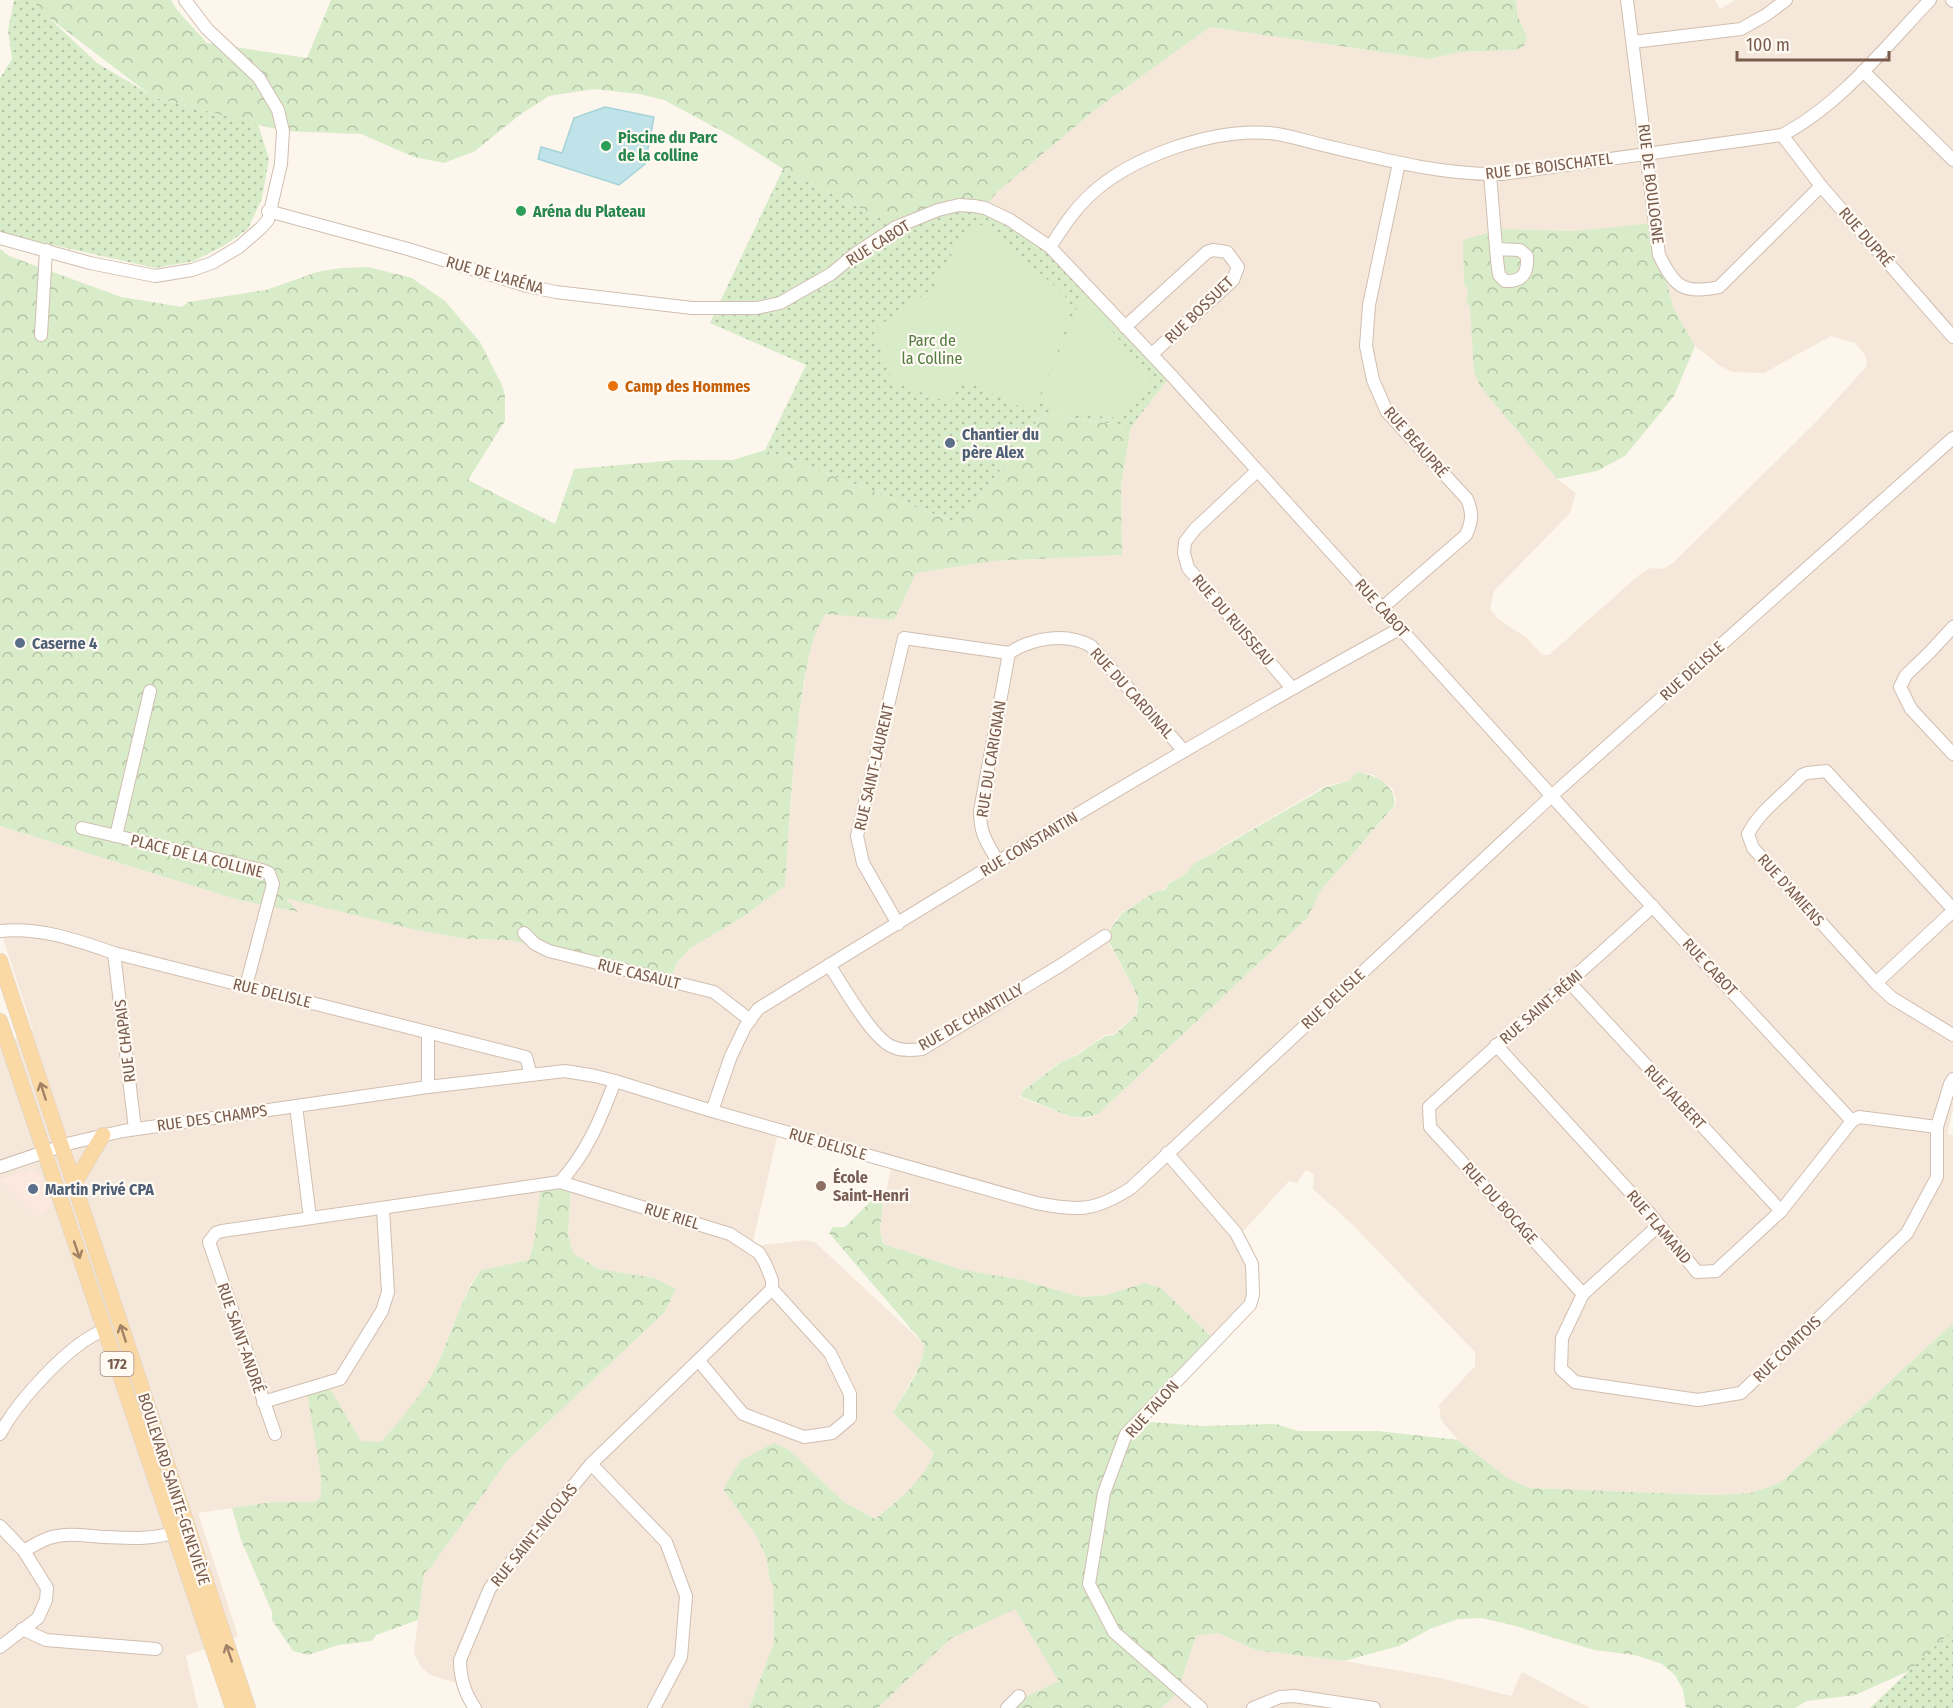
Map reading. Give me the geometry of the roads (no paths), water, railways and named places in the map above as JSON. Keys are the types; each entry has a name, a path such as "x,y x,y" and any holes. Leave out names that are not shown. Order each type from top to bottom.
{"main road":[{"name":"BOULEVARD SAINTE-GENEVIÈVE","path":"0,961 183,1519 248,1708"},
{"name":"BOULEVARD SAINTE-GENEVIÈVE","path":"0,1021 233,1708"},
{"path":"74,1184 103,1136"}],"street":[{"path":"0,238 90,263 150,275 181,273 212,263 239,247 261,228 267,220 281,164 283,131 278,110 259,78 207,29 184,0"},
{"name":"RUE DE BOULOGNE","path":"1627,0 1659,255 1666,270 1676,282 1688,289 1702,291 1719,287 1821,186"},
{"path":"1633,42 1741,29 1786,0"},
{"name":"RUE DE BOISCHATEL","path":"1050,247 1073,213 1107,181 1142,161 1203,138 1248,133 1270,134 1399,163 1455,172 1490,174 1782,135 1803,124 1827,106 1930,0"},
{"path":"1863,71 1953,160"},
{"name":"RUE DUPRÉ","path":"1782,135 1821,186 1953,337"},
{"name":"RUE BEAUPRÉ","path":"1382,608 1466,535 1472,512 1467,499 1387,412 1373,380 1365,346 1369,304 1399,163"},
{"path":"1490,174 1496,249"},
{"name":"RUE CABOT","path":"796,295 831,274 855,254 896,227 929,213 959,205 985,208 1010,220 1050,247 1152,354 1653,906 1852,1121"},
{"name":"RUE DE L'ARÉNA","path":"268,211 408,249 526,286 556,292 692,308 757,308 780,303 796,295"},
{"path":"41,335 46,250"},
{"name":"RUE BOSSUET","path":"1125,327 1207,252 1213,250 1227,252 1238,267 1233,280 1152,354"},
{"name":"RUE DELISLE","path":"595,1076 1036,1203 1077,1209 1102,1204 1131,1188 1553,796 1953,438"},
{"name":"RUE DU RUISSEAU","path":"1257,471 1195,529 1185,542 1184,553 1188,568 1292,688"},
{"path":"1953,627 1906,675 1900,687 1911,709 1953,754"},
{"name":"RUE CONSTANTIN","path":"712,1111 731,1056 744,1027 758,1009 1184,751 1401,628"},
{"name":"RUE SAINT-LAURENT","path":"898,924 864,863 857,836 904,638 1009,653"},
{"name":"RUE DU CARDINAL","path":"1009,653 1022,645 1041,640 1081,640 1091,646 1184,751"},
{"name":"RUE DU CARIGNAN","path":"998,862 983,838 980,811 1009,653"},
{"name":"PLACE DE LA COLLINE","path":"116,836 150,691"},
{"name":"RUE D'AMIENS","path":"1953,910 1826,771 1807,772 1776,799 1754,823 1748,834 1753,848 1876,983 1892,998 1953,1035"},
{"name":"PLACE DE LA COLLINE","path":"82,828 269,873 273,884 246,986"},
{"name":"RUE SAINT-RÉMI","path":"1429,1107 1653,906"},
{"path":"1876,983 1953,910"},
{"name":"RUE DELISLE","path":"0,931 50,933 114,953 526,1057 531,1075"},
{"name":"RUE CASAULT","path":"524,933 535,944 549,951 714,992 750,1020"},
{"name":"RUE DE CHANTILLY","path":"829,965 872,1029 885,1043 895,1048 922,1049 1105,936"},
{"name":"RUE CHAPAIS","path":"114,953 135,1129"},
{"name":"RUE JALBERT","path":"1570,982 1781,1212"},
{"path":"428,1032 428,1087"},
{"name":"RUE FLAMAND","path":"1496,1045 1651,1215 1697,1272 1716,1271 1781,1212 1852,1121"},
{"name":"RUE DES CHAMPS","path":"0,1167 61,1146 135,1129 428,1087 565,1071 595,1076"},
{"name":"RUE COMTOIS","path":"1583,1293 1562,1338 1561,1370 1575,1382 1698,1400 1741,1393 1907,1233 1937,1177 1937,1127 1953,1079"},
{"path":"560,1182 573,1168 594,1132 615,1081"},
{"path":"296,1106 310,1218"},
{"name":"RUE DU BOCAGE","path":"1429,1107 1430,1127 1583,1293"},
{"path":"1852,1121 1859,1117 1937,1127"},
{"name":"RUE TALON","path":"1167,1153 1236,1233 1252,1263 1252,1295 1250,1305 1126,1434 1104,1492 1089,1584 1114,1632 1201,1708"},
{"name":"RUE RIEL","path":"209,1242 216,1233 222,1231 560,1182 730,1234 759,1253 772,1280 772,1289 830,1353 850,1394 850,1418 832,1432 804,1437 743,1414 699,1361"},
{"path":"263,1401 340,1379 385,1304 388,1292 383,1209"},
{"path":"1583,1293 1658,1226"},
{"name":"RUE SAINT-ANDRÉ","path":"209,1242 275,1434"},
{"name":"RUE SAINT-NICOLAS","path":"475,1708 466,1696 460,1660 490,1588 591,1464 772,1289"},
{"path":"0,1434 22,1399 46,1374 86,1340 105,1330"},
{"path":"591,1464 666,1542 686,1596 681,1657 654,1708"},
{"path":"0,1526 24,1551 47,1588 46,1600 38,1618 0,1647"},
{"path":"24,1551 48,1538 58,1536 87,1534 103,1537 149,1538 175,1533"},
{"path":"22,1629 46,1640 156,1649"},
{"path":"1007,1708 1019,1696"},
{"path":"1253,1708 1280,1697 1294,1696 1374,1708"}],"water":[{"name":"Piscine du Parc de la colline","path":"605,107 654,117 645,164 619,185 538,159 541,147 562,153 574,118"}],"place":[{"name":"Piscine du Parc de la colline","path":"606,146"},
{"name":"Aréna du Plateau","path":"521,211"},
{"name":"Camp des Hommes","path":"613,386"},
{"name":"Chantier du père Alex","path":"950,443"},
{"name":"Caserne 4","path":"20,643"},
{"name":"École Saint-Henri","path":"821,1186"},
{"name":"Martin Privé CPA","path":"33,1189"}],"park label":[{"name":"Parc de la Colline","path":"932,349"}]}
